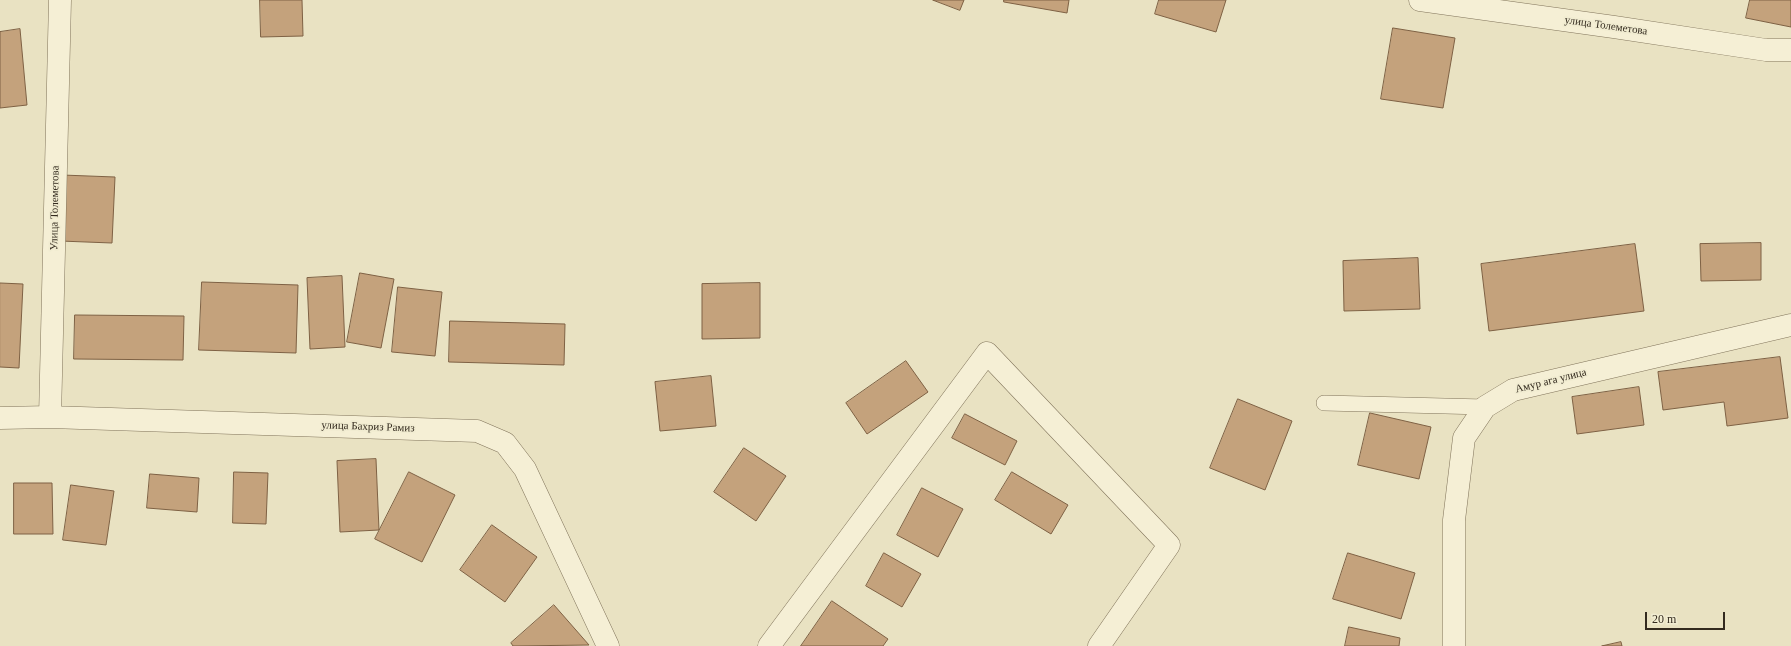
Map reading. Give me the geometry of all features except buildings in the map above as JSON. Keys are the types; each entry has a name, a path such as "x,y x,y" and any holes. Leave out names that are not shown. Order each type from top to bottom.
{"street":[{"name":"Улица Толеметова","path":"50,417 60,0"},
{"name":"улица Толеметова","path":"1420,0 1766,50 1791,50"},
{"name":"Амур ага улица","path":"1454,646 1454,520 1464,438 1485,407 1513,390 1791,325"},
{"path":"769,646 987,353 1169,545 1099,646"},
{"name":"улица Бахриз Рамиз","path":"0,418 50,417 478,431 505,443 525,469 608,646"}],"lane":[{"path":"1324,403 1485,407"}]}
